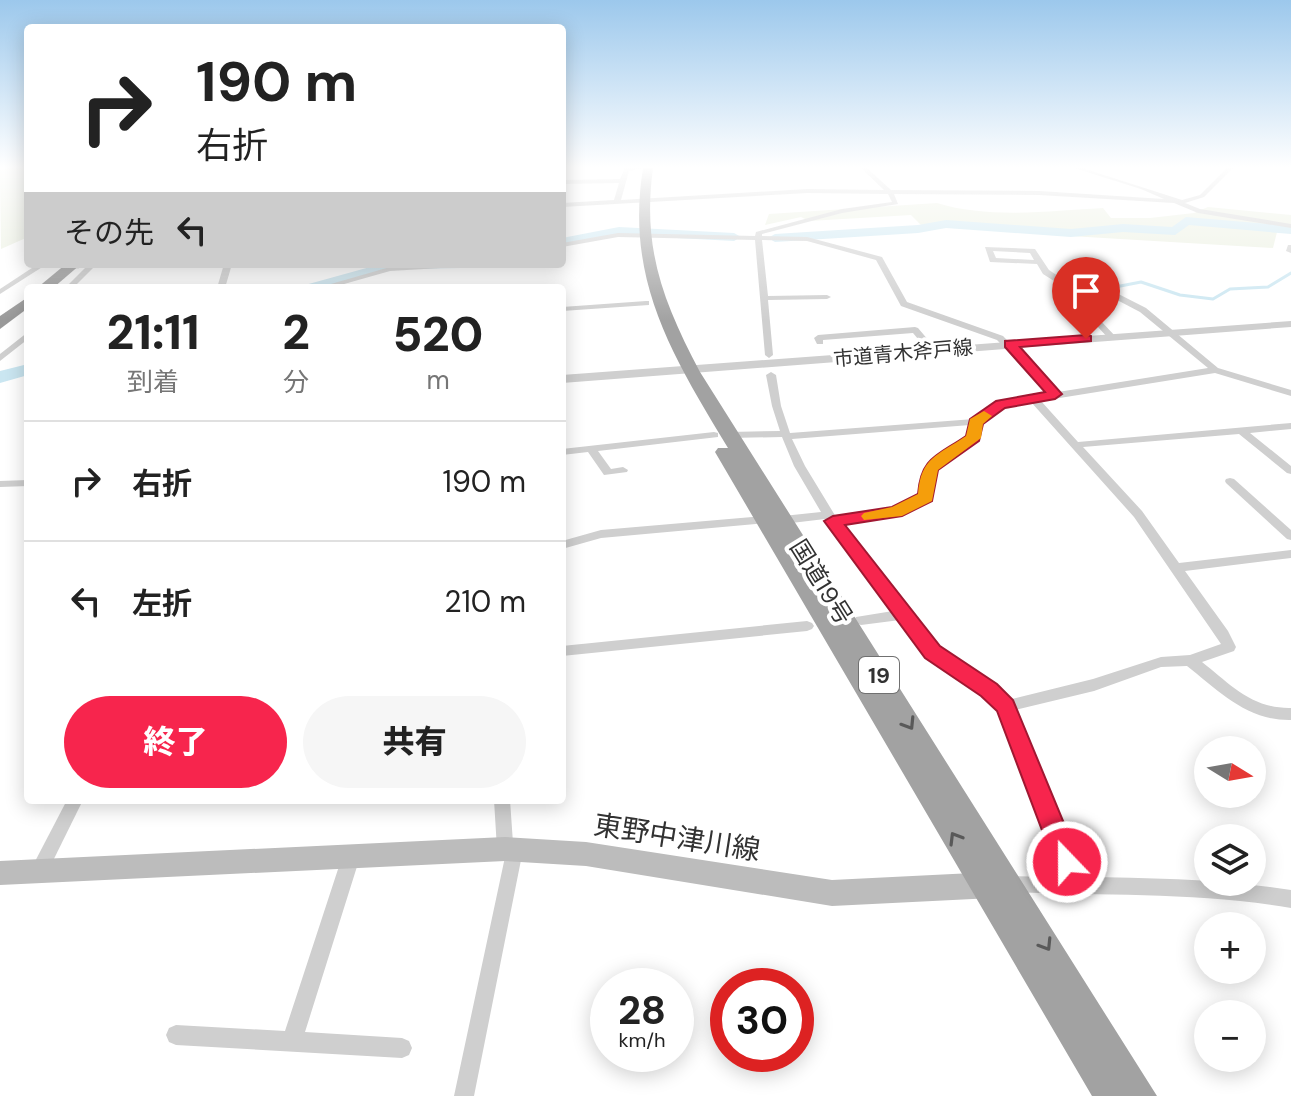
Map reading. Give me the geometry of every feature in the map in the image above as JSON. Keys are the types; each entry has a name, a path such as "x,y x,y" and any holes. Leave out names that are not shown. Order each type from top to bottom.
{"highway":[{"name":"国道19号","path":"638,219 646,303 661,342 685,370"},
{"name":"国道19号","path":"639,219 637,233 659,302 685,370 721,435 996,884 1140,1096"},
{"path":"35,284 55,268"},
{"path":"49,284 69,268"},
{"path":"0,312 24,293"},
{"path":"0,324 24,304"},
{"name":"国道19号","path":"996,884 1112,1096"}],"main road":[{"name":"東野中津川線","path":"0,873 510,850 586,854 832,893 996,884"}],"street":[{"path":"769,355 758,233 803,219"},
{"path":"1247,219 1291,226"},
{"path":"566,244 618,235 807,239 879,259 904,304 986,330 1009,344 1055,394"},
{"path":"1039,262 993,260 988,249 1032,251 1046,272 1087,298"},
{"path":"0,292 38,268"},
{"path":"73,284 90,268"},
{"path":"336,284 390,269 407,268"},
{"path":"1058,281 1080,278 1143,310 1215,370 1291,393"},
{"path":"1106,292 1078,301 1112,337"},
{"path":"765,298 827,297"},
{"path":"566,309 646,303"},
{"name":"市道青木斧戸線","path":"566,379 1291,324"},
{"path":"820,342 818,338 915,330 932,350"},
{"path":"0,358 24,338"},
{"path":"566,452 721,435 785,435 976,422 1001,405 1215,370"},
{"path":"771,375 776,407 785,435 831,518 933,652 989,690 1006,706 1077,887"},
{"path":"1006,706 1094,685 1161,662 1190,660 1229,647 1138,514 1034,399"},
{"path":"566,544 601,534 896,512 926,497 928,473 932,467 973,438 976,422"},
{"path":"1075,445 1291,426"},
{"path":"1242,431 1291,471"},
{"path":"591,449 608,473 623,470"},
{"path":"1230,481 1291,536"},
{"path":"0,484 24,483"},
{"path":"1175,568 1291,554"},
{"path":"861,620 904,615"},
{"path":"566,651 807,626"},
{"path":"1190,660 1254,709 1276,716 1291,714"},
{"path":"39,871 73,804"},
{"path":"464,1096 510,850 503,804"},
{"path":"292,1042 351,857"},
{"path":"996,884 1204,886 1242,889 1291,899"},
{"path":"176,1035 402,1048"}],"green space":[{"path":"1,219 24,219 24,239 1,249"},
{"path":"767,219 791,219 765,225"},
{"path":"915,219 1291,219 1291,232 1277,232 1273,248 1070,236 944,222 923,227"}],"waterway":[{"path":"775,238 918,229 946,224 1071,233 1123,228 1175,231 1186,221 1291,230"},
{"path":"566,241 619,231 734,237"},
{"path":"325,284 383,268"},
{"path":"1105,289 1141,282 1180,295 1213,299 1230,289 1268,287 1291,273"},
{"path":"0,377 24,370"}],"slow traffic":[{"path":"870,516 896,512 926,497 928,473 932,467 973,438 976,422 984,416"}],"route":[{"path":"1067,862 1006,706 989,690 933,652 833,521 896,512 926,497 928,473 932,467 973,438 976,422 992,409 1055,394 1009,344 1086,339"}]}
